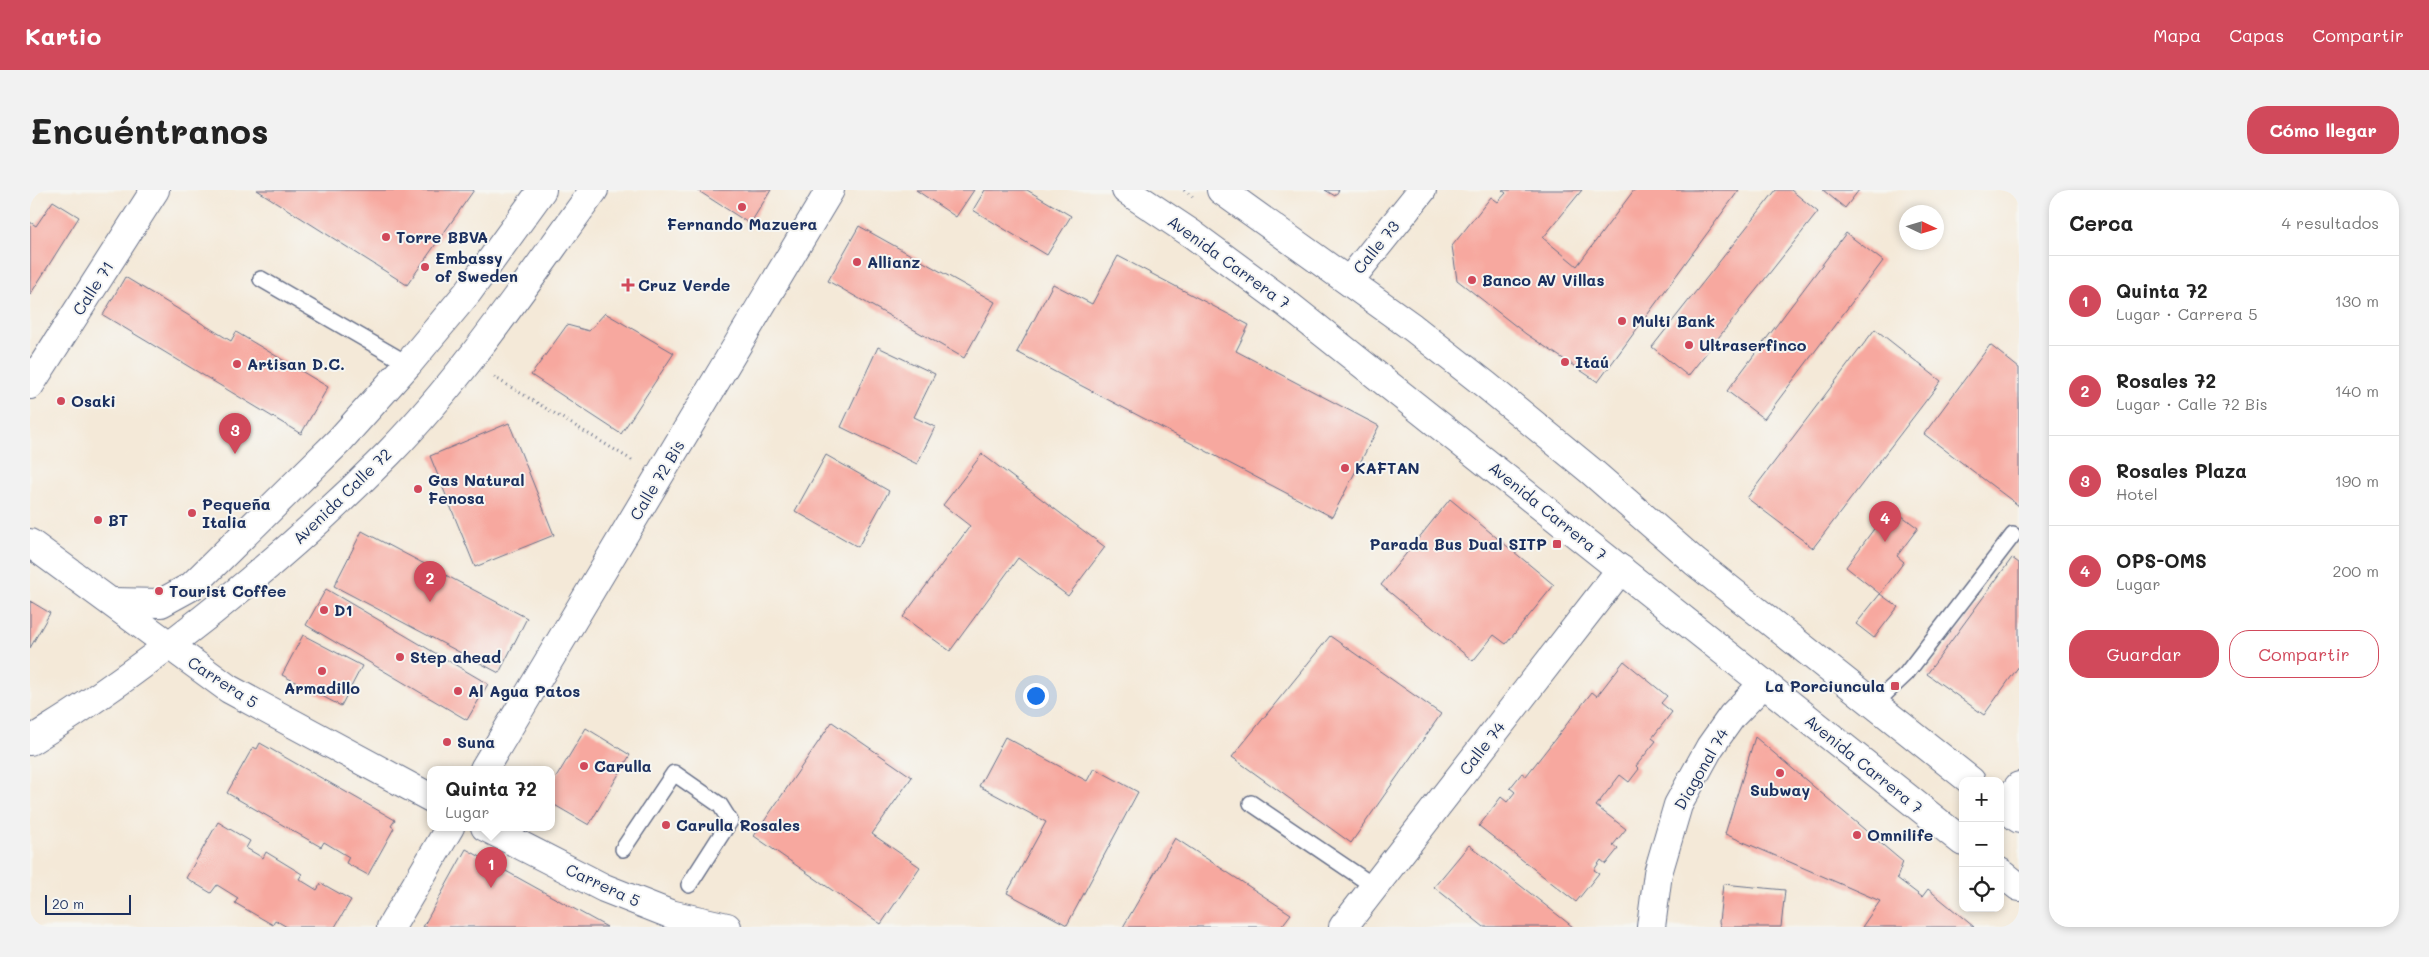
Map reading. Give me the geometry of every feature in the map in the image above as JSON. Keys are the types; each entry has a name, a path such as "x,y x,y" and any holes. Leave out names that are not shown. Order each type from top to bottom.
{"street":[{"name":"Calle 71","path":"30,385 155,190"},
{"path":"112,602 161,603 192,586 338,440 408,364 468,292 542,190"},
{"name":"Avenida Calle 72","path":"30,741 80,709 168,644 294,543 388,454 473,356 594,190"},
{"name":"Calle 72 Bis","path":"486,766 830,190"},
{"name":"Avenida Carrera 7","path":"1126,190 1192,234 1287,304 1959,839"},
{"path":"1221,190 1349,281 1486,385 1591,471 1695,562 1966,777"},
{"name":"Calle 73","path":"1349,281 1422,190"},
{"name":"Carrera 5","path":"30,543 235,692 427,796"},
{"name":"Calle 74","path":"1343,927 1621,569"},
{"name":"Diagonal 74","path":"1651,927 1658,873 1678,805 1710,747 1732,716 1764,683"},
{"path":"390,927 448,831"},
{"name":"Carrera 5","path":"493,831 604,888 670,914 727,927"},
{"path":"2004,875 2019,887"}],"lane":[{"path":"261,279 408,364"},
{"path":"1874,704 1906,674 2013,535"},
{"path":"623,849 674,773 720,805 730,821 689,885"},
{"path":"1251,803 1375,887"}],"path":[{"path":"494,377 659,476"}],"building":[{"name":"Torre BBVA","path":"257,190 474,190 407,285"},
{"name":"Fernando Mazuera","path":"697,190 771,190 750,224"},
{"path":"916,190 974,190 956,217"},
{"path":"985,190 1027,190 1071,216 1047,255 973,210"},
{"path":"1325,190 1339,190 1335,196"},
{"path":"1502,190 1582,190 1543,238 1577,266 1634,190 1739,190 1598,382 1526,334 1457,280 1452,246 1491,197 1498,202 1506,193"},
{"path":"1776,190 1791,190 1818,212 1688,376 1652,347"},
{"path":"1823,190 1859,190 1845,208"},
{"path":"53,201 79,217 30,295 30,222 36,226"},
{"path":"859,226 995,302 964,358 828,281"},
{"path":"1846,233 1883,261 1764,419 1727,391"},
{"path":"1118,256 1249,325 1236,351 1379,426 1332,517 1017,352 1053,284 1092,304"},
{"name":"Artisan D.C.","path":"125,277 231,341 236,332 328,387 301,434 103,315"},
{"path":"605,313 674,353 621,434 531,375 567,325 589,331"},
{"path":"1875,329 1941,381 1813,548 1747,498"},
{"path":"1990,345 2019,368 2019,506 1924,434"},
{"path":"878,347 935,374 914,417 935,427 917,464 841,427"},
{"path":"509,423 554,535 475,567 430,456"},
{"path":"982,454 1105,547 1068,596 1018,558 950,651 903,617 970,526 943,505"},
{"path":"826,455 889,491 858,547 795,511"},
{"path":"1450,499 1554,585 1506,644 1494,635 1473,661 1381,585"},
{"path":"1890,507 1918,528 1897,556 1904,562 1880,594 1846,567"},
{"path":"362,531 527,618 499,673 334,586"},
{"path":"2012,558 2019,563 2019,666 1984,715 1927,674"},
{"path":"326,589 488,684 467,720 306,625"},
{"path":"1880,594 1898,607 1874,638 1856,624"},
{"path":"30,601 50,613 30,648"},
{"name":"Armadillo","path":"303,635 362,666 341,706 282,675"},
{"path":"1330,636 1441,714 1351,843 1232,757"},
{"path":"1624,661 1667,696 1661,703 1672,712 1652,738 1656,741 1636,766 1639,769 1629,782 1620,775 1596,806 1626,829 1613,845 1618,849 1606,864 1601,860 1594,870 1599,873 1576,902 1479,826 1501,797 1507,802 1515,792 1510,788 1522,773 1526,776 1592,692 1597,696"},
{"path":"832,722 912,777 872,834 920,867 881,924 754,836"},
{"path":"586,728 630,755 589,825 555,805 555,779"},
{"path":"1005,737 1087,781 1094,768 1138,792 1067,925 1007,893 1046,822 979,786"},
{"path":"1755,737 1903,862 1897,878 1922,897 1928,889 1974,927 1862,927 1880,901 1725,834"},
{"path":"260,743 395,820 391,826 394,828 368,875 346,863 349,857 324,842 321,847 227,793 253,747 257,749"},
{"path":"218,822 250,841 246,848 263,858 266,852 302,874 299,879 317,890 321,883 351,900 335,927 287,927 275,920 273,925 235,903 238,898 217,885 211,893 186,878"},
{"path":"1175,838 1291,914 1281,927 1123,927"},
{"path":"1469,845 1573,927 1484,927 1434,887"},
{"path":"466,849 607,927 423,927"},
{"path":"1723,884 1785,890 1781,927 1721,927 1719,922"}],"place":[{"name":"Fernando Mazuera","path":"742,207"},
{"name":"Torre BBVA","path":"386,237"},
{"name":"Allianz","path":"857,262"},
{"name":"Embassy of Sweden","path":"425,267"},
{"name":"Banco AV Villas","path":"1472,280"},
{"name":"Cruz Verde","path":"628,285"},
{"name":"Multi Bank","path":"1622,321"},
{"name":"Ultraserfinco","path":"1689,345"},
{"name":"Itaú","path":"1565,362"},
{"name":"Artisan D.C.","path":"237,364"},
{"name":"Osaki","path":"61,401"},
{"name":"Rosales Plaza","path":"235,454"},
{"name":"KAFTAN","path":"1345,468"},
{"name":"Gas Natural Fenosa","path":"418,489"},
{"name":"Pequeña Italia","path":"192,513"},
{"name":"BT","path":"98,520"},
{"name":"OPS-OMS","path":"1885,542"},
{"name":"Parada Bus Dual SITP","path":"1557,544"},
{"name":"Tourist Coffee","path":"159,591"},
{"name":"Rosales 72","path":"430,602"},
{"name":"D1","path":"324,610"},
{"name":"Step ahead","path":"400,657"},
{"name":"Armadillo","path":"322,671"},
{"name":"La Porciuncula","path":"1895,686"},
{"name":"Al Agua Patos","path":"458,691"},
{"name":"Suna","path":"447,742"},
{"name":"Carulla","path":"584,766"},
{"name":"Subway","path":"1780,773"},
{"name":"Carulla Rosales","path":"666,825"},
{"name":"Omnilife","path":"1857,835"},
{"name":"Quinta 72","path":"491,888"}]}
